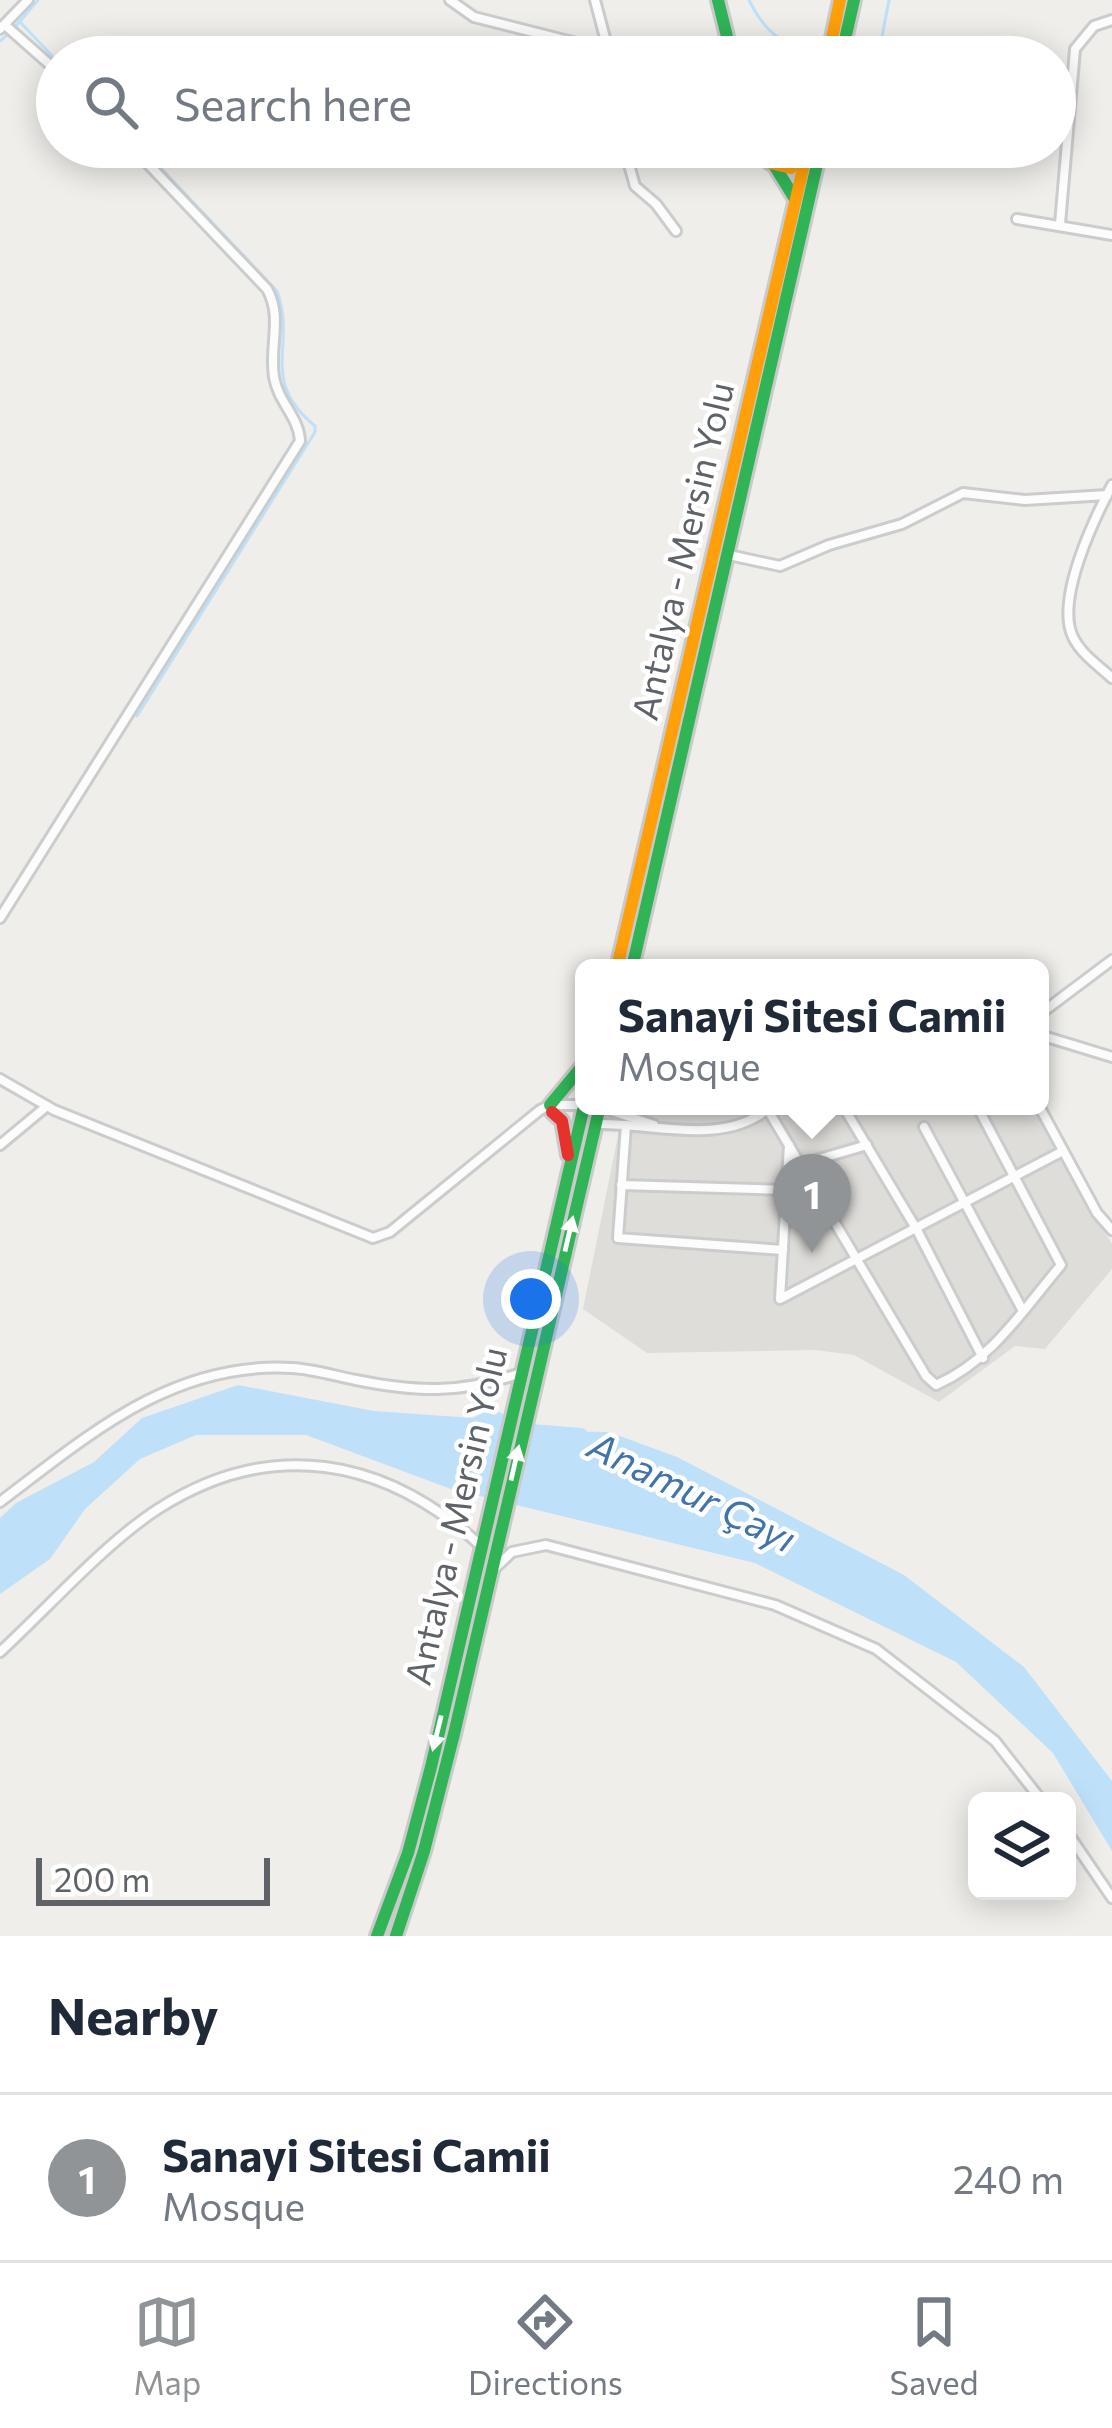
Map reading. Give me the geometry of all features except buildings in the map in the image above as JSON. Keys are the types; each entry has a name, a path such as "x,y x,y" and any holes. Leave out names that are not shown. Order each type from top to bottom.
{"main road":[{"path":"718,0 727,36"},
{"path":"832,36 840,0"},
{"path":"846,36 854,0"},
{"path":"774,168 802,201"},
{"name":"Antalya - Mersin Yolu","path":"634,959 729,555 805,168"},
{"name":"Antalya - Mersin Yolu","path":"619,959 814,168"},
{"path":"569,1165 565,1129 547,1109 575,1075"},
{"name":"Antalya - Mersin Yolu","path":"396,1936 434,1812 590,1115"},
{"name":"Antalya - Mersin Yolu","path":"377,1936 408,1845 569,1165 588,1122"}],"street":[{"path":"28,0 3,27 36,54"},
{"path":"450,0 473,17 543,36"},
{"path":"596,0 605,36"},
{"path":"1076,48 1094,26 1112,20"},
{"path":"0,918 300,441 299,427 280,401 274,377 274,302 267,289 153,168"},
{"path":"630,168 635,186 676,231"},
{"path":"1060,224 1065,168"},
{"path":"1017,218 1112,235"},
{"path":"1112,485 1084,548 1067,614 1076,643 1112,678"},
{"path":"729,555 780,566 829,544 902,524 963,493 1025,500 1106,495"},
{"path":"1049,1007 1112,959"},
{"path":"1049,1038 1112,1057"},
{"path":"0,1078 47,1106 373,1238 390,1232 547,1109 575,1107"},
{"path":"0,1145 47,1106"},
{"path":"547,1109 588,1122 641,1129 730,1129 760,1115"},
{"path":"622,1115 661,1127"},
{"path":"774,1115 926,1376 936,1385 983,1358 1061,1265 982,1115"},
{"path":"849,1115 917,1230 983,1358"},
{"path":"1044,1115 1097,1214 1112,1230"},
{"path":"626,1125 618,1238 783,1250"},
{"path":"924,1127 1023,1311"},
{"path":"789,1143 781,1299 1063,1151"},
{"path":"802,1164 867,1145"},
{"path":"622,1185 786,1190"},
{"path":"0,1502 130,1408 194,1378 245,1369 295,1368 403,1389 459,1390 516,1379"},
{"path":"0,1652 157,1510 239,1472 312,1462 338,1467 384,1484 481,1541"},
{"path":"490,1573 512,1552 547,1545 775,1604 876,1649 995,1742 1035,1792"},
{"path":"1076,1845 1112,1898"}],"shaded area":[{"path":"622,1115 1040,1115 1112,1244 1112,1269 1045,1349 1015,1346 939,1402 854,1355 815,1350 647,1353 583,1309"}],"water":[{"path":"238,1385 374,1411 473,1418 491,1409 547,1431 609,1432 677,1457 904,1575 1024,1667 1112,1781 1112,1851 1053,1753 956,1662 755,1563 451,1489 306,1435 196,1435 140,1459 85,1509 50,1559 0,1594 0,1518 16,1503 94,1462 142,1418"}],"waterway":[{"path":"16,26 38,0"},
{"path":"749,0 777,36"},
{"path":"882,36 889,0"},
{"path":"20,22 36,39"},
{"path":"0,41 6,36"},
{"path":"137,716 315,432 288,393 283,377 277,291 161,168"},
{"name":"Anamur Çayı","path":"531,1431 581,1435"}],"traffic: fast":[{"path":"718,0 727,36"},
{"path":"846,36 854,0"},
{"path":"776,168 795,199"},
{"path":"634,959 816,168"},
{"path":"550,1105 575,1075"},
{"path":"377,1936 408,1853 431,1767 582,1115"},
{"path":"396,1936 454,1734 598,1115"}],"traffic: slow":[{"path":"832,36 840,0"},
{"path":"619,959 803,168"}],"traffic: jam":[{"path":"552,1112 562,1121 568,1155"}],"place":[{"name":"Sanayi Sitesi Camii","path":"812,1253"}]}
